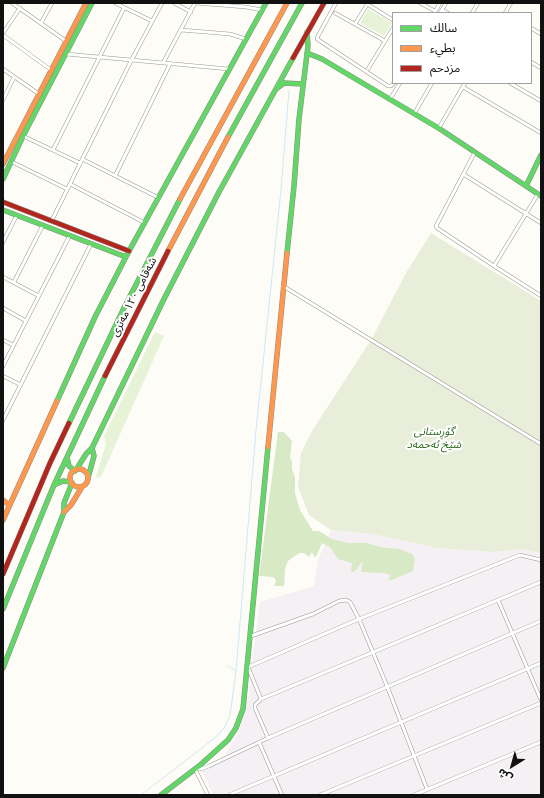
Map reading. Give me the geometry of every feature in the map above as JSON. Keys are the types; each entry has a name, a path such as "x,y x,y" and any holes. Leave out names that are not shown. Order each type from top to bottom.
{"main road":[{"path":"3,164 86,3"},
{"path":"3,180 23,136 92,3"},
{"path":"3,520 5,509 9,505 92,324 129,251 266,3"},
{"name":"شەقامی ١٢٠ مەتری","path":"3,574 50,463 124,308 187,185 287,3"},
{"name":"شەقامی ١٢٠ مەتری","path":"3,609 54,485 119,348 181,224 302,3"},
{"path":"3,668 64,512 64,502 71,482 71,476 92,448 164,299 219,192 274,90 324,3"},
{"path":"161,795 195,769 228,740 236,728 243,709 283,286 294,186 299,119 307,52 307,32"},
{"path":"307,52 390,99 475,152 539,195"},
{"path":"274,90 284,83 303,84"},
{"path":"526,186 541,155"},
{"path":"3,202 129,251"},
{"path":"3,210 126,257"},
{"path":"70,236 73,229"},
{"path":"64,512 71,506 86,483 94,456 92,448"},
{"path":"67,456 69,466 76,470 83,471 86,473 88,478"},
{"path":"54,485 63,481 71,482 76,487 82,487"},
{"path":"3,500 9,505"}],"street":[{"path":"12,3 66,41"},
{"path":"41,23 52,3"},
{"path":"115,3 152,21"},
{"path":"52,220 131,60 162,3"},
{"path":"174,3 191,12"},
{"path":"163,63 195,3 246,7 262,10"},
{"path":"336,3 317,39 388,86 393,84"},
{"path":"420,3 434,12 440,3"},
{"path":"441,11 446,3"},
{"path":"473,12 478,3"},
{"path":"506,12 511,3"},
{"path":"355,24 367,4 392,19"},
{"path":"20,8 3,34 51,70"},
{"path":"53,150 124,8"},
{"path":"334,13 385,41"},
{"path":"532,29 541,34"},
{"path":"181,30 230,34 246,39"},
{"path":"368,69 392,30"},
{"path":"65,54 229,69"},
{"path":"532,63 541,68"},
{"path":"115,176 170,64"},
{"path":"3,69 39,94"},
{"path":"3,98 14,77"},
{"path":"390,99 398,84"},
{"path":"414,114 431,84"},
{"path":"440,126 464,84"},
{"path":"512,84 541,101"},
{"path":"463,87 541,133"},
{"path":"23,136 80,163"},
{"path":"475,152 436,226 541,296"},
{"path":"82,159 159,198"},
{"path":"12,162 67,189"},
{"path":"463,174 541,223"},
{"path":"70,184 145,223"},
{"path":"494,266 526,213 539,195"},
{"path":"3,242 17,215"},
{"path":"14,282 43,225"},
{"path":"3,366 70,236"},
{"path":"3,420 91,244"},
{"path":"3,277 39,296"},
{"path":"283,286 541,444"},
{"path":"3,308 26,320"},
{"path":"3,340 14,346"},
{"path":"3,376 21,385"},
{"path":"261,699 248,667 359,619 520,555 541,560"},
{"path":"268,738 255,708 255,705 261,699 541,582"},
{"path":"251,636 313,614 340,601 346,600 350,602 359,619 387,686 427,790"},
{"path":"320,795 541,702 498,600"},
{"path":"208,795 195,769 201,769 209,766 259,742 387,686 541,621"},
{"path":"229,795 541,663"},
{"path":"259,742 282,795"},
{"path":"414,795 541,742"}],"shaded area":[{"path":"331,530 372,534 437,548 492,552 523,549 541,553 541,795 213,795 201,769 224,757 241,726 249,694 260,602 314,586 318,560"}],"green space":[{"path":"368,9 392,23 384,36 360,23"},
{"name":"گۆڕستانی شێخ ئەحمەد","path":"431,233 541,301 541,553 523,549 492,552 437,548 372,534 331,530 309,515 298,487 301,453 312,431 371,340 406,273"},
{"path":"155,332 164,336 101,477 96,477 106,444 104,436"},
{"path":"278,432 284,432 292,441 290,458 295,477 295,493 300,510 313,531 319,531 332,539 348,543 367,543 380,547 400,549 412,554 415,559 413,571 392,580 388,580 391,575 384,573 361,572 363,560 353,572 351,571 352,563 338,559 330,547 322,543 316,557 312,552 309,557 304,553 299,553 288,561 285,569 284,586 274,586 276,580 273,577 259,576"}],"waterway":[{"path":"141,795 216,737 224,728 230,716 236,671 256,430 281,190 289,90"},
{"path":"228,666 236,671"}],"traffic: fast":[{"path":"3,179 23,136 92,3"},
{"path":"57,401 95,317 129,251 266,3"},
{"path":"228,137 302,3"},
{"path":"287,253 299,119 308,46 307,32"},
{"path":"307,53 322,59 440,129 541,196"},
{"path":"76,470 86,454 92,448 164,299 219,192 293,58"},
{"path":"276,89 284,83 303,84"},
{"path":"526,186 541,155"},
{"path":"69,423 124,308 180,199"},
{"path":"3,210 126,257"},
{"path":"3,609 54,485 105,376"},
{"path":"161,795 199,766 228,740 236,728 243,709 268,447"},
{"path":"88,478 94,456 92,448"},
{"path":"67,458 69,466 75,471"},
{"path":"54,485 63,481 71,482"},
{"path":"3,668 64,512 64,503 72,483"}],"traffic: slow":[{"path":"3,164 86,3"},
{"path":"180,199 287,3"},
{"path":"168,251 228,137"},
{"path":"268,447 287,253"},
{"path":"3,520 57,401"},
{"path":"79,469 85,472 88,478 85,484 79,487 73,484 70,478 73,472 79,469"},
{"path":"64,512 71,505 82,487"},
{"path":"3,500 9,505"}],"traffic: jam":[{"path":"293,58 324,3"},
{"path":"3,202 129,251"},
{"path":"105,376 168,251"},
{"path":"3,574 50,463 69,423"}]}
